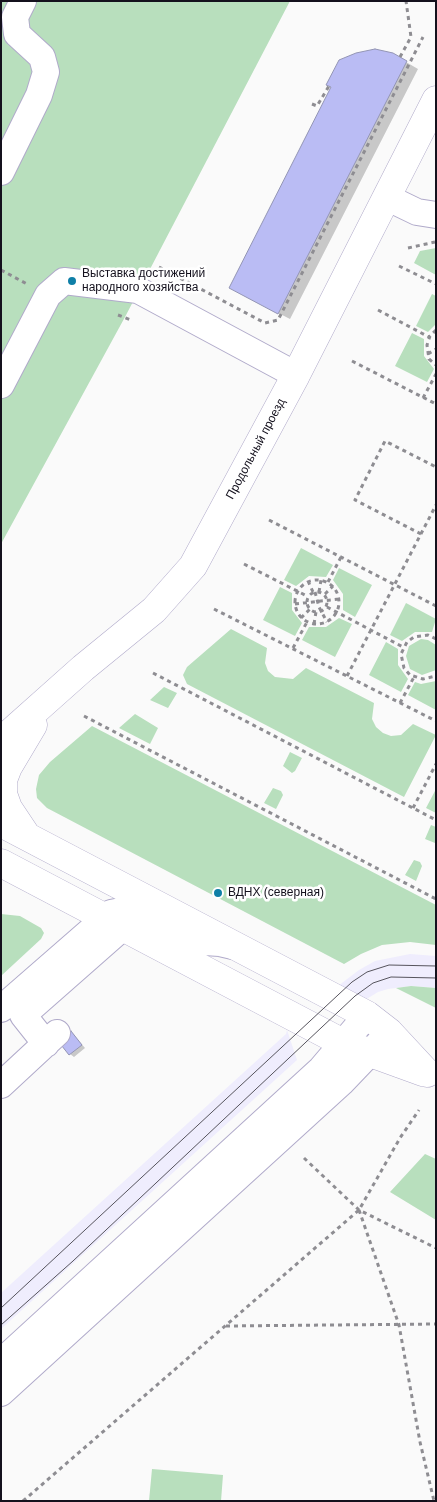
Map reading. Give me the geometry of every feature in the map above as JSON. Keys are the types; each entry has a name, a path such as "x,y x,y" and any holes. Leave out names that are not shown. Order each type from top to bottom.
{"main road":[{"name":"Продольный проезд","path":"1,741 51,695 154,610 193,566 296,375 388,198 436,100"},
{"path":"27,836 8,808 2,794 3,780 8,766 51,695"},
{"path":"1,823 367,1015 389,1032 431,1076"},
{"path":"1,863 343,1042 431,1076"}],"street":[{"path":"1,172 39,95 46,72 42,57 17,34 15,17 23,1"},
{"path":"388,198 417,212 436,215"},
{"path":"1,385 48,294 64,281 86,282 138,290 296,375"},
{"path":"1,1085 52,1038 24,1015 113,922 116,911 130,912 184,939 220,943 239,948"},
{"path":"1,1009 113,922"},
{"path":"1,1362 320,1069 367,1015"},
{"path":"1,1393 370,1054 389,1032"}],"path":[{"path":"400,57 411,37 406,1"},
{"path":"159,267 265,323 278,320 423,37"},
{"path":"312,104 317,106 328,86"},
{"path":"408,248 436,242"},
{"path":"399,266 436,284"},
{"path":"378,310 429,338"},
{"path":"436,330 429,338 427,345 428,354 436,366"},
{"path":"428,354 435,351"},
{"path":"352,361 436,404"},
{"path":"423,398 436,374"},
{"path":"421,534 355,500 385,442 436,468"},
{"path":"348,676 436,506"},
{"path":"269,520 436,606"},
{"path":"328,582 341,557"},
{"path":"244,564 307,596 316,592 325,594"},
{"path":"316,592 322,580"},
{"path":"322,580 328,582 333,586 339,599 337,612 327,622 314,624 307,622 301,618 295,604 297,592 308,581 322,580"},
{"path":"308,581 316,592 317,601 327,622"},
{"path":"325,594 333,586"},
{"path":"325,594 327,607"},
{"path":"307,596 310,610"},
{"path":"295,604 339,599"},
{"path":"327,607 404,647"},
{"path":"310,610 316,612 327,607"},
{"path":"214,610 436,721"},
{"path":"301,618 310,610"},
{"path":"314,624 316,612"},
{"path":"293,648 307,622"},
{"path":"435,637 424,635 414,637 404,647 401,654 402,664 406,672 423,680 436,676"},
{"path":"153,673 436,820"},
{"path":"400,703 414,677"},
{"path":"84,716 436,898"},
{"path":"413,808 436,764"},
{"path":"23,1501 359,1210 400,1138 419,1110"},
{"path":"304,1158 359,1210 436,1248"},
{"path":"359,1210 399,1326 420,1442 434,1501"},
{"path":"225,1326 399,1326 436,1324"}],"shaded area":[{"path":"410,954 436,956 436,988 411,986 388,989 378,992 365,1000 338,986 359,970 375,961"},
{"path":"287,1030 297,1060 1,1329 1,1293 286,1034"}],"green space":[{"name":"Выставка достижений народного хозяйства","path":"1,1 290,1 125,317 1,544"},
{"path":"436,248 436,275 414,263 420,251"},
{"path":"432,294 436,296 436,324 428,332 416,326"},
{"path":"412,333 424,339 424,356 434,369 427,382 395,366"},
{"path":"301,548 333,565 326,577 309,576 296,586 284,580"},
{"path":"339,568 372,585 355,617 343,610 343,594 333,580"},
{"path":"280,587 292,593 292,610 302,623 295,636 263,620"},
{"path":"406,603 436,619 432,632 415,632 402,641 390,635"},
{"path":"339,618 352,624 335,657 302,640 309,627 326,627"},
{"path":"231,629 267,648 265,663 268,671 275,677 293,679 306,668 374,703 372,719 376,727 383,733 391,736 401,735 413,724 436,735 404,797 187,684 183,675 187,667"},
{"path":"421,639 428,640 436,645 436,670 422,675 410,669 406,656 409,646"},
{"path":"386,642 398,649 398,665 408,679 401,692 369,675"},
{"path":"436,681 436,710 408,695 415,682 421,684"},
{"path":"164,687 177,693 168,708 150,700"},
{"path":"135,714 158,728 150,744 119,728"},
{"path":"92,726 436,905 436,945 410,942 382,945 344,964 47,808 37,798 36,789 39,775 50,762"},
{"path":"290,752 302,758 292,773 283,766"},
{"path":"273,788 281,791 283,795 276,809 264,803"},
{"path":"436,789 436,813 426,808"},
{"path":"431,825 436,827 435,843 425,839"},
{"path":"414,860 420,862 422,866 416,881 405,875"},
{"path":"1,914 20,916 41,928 44,933 41,939 1,976"},
{"path":"411,986 436,988 436,1008 396,988"},
{"path":"425,1154 436,1159 436,1220 390,1192"},
{"path":"152,1469 223,1475 221,1501 149,1501"}],"building":[{"path":"375,49 393,53 407,61 278,314 229,288 331,87 326,85 339,60 356,53"},
{"path":"71,1031 82,1045 69,1055 58,1041"}],"tram line":[{"path":"1,1308 352,982 367,972 389,965 436,966"},
{"path":"1,1325 73,1261 355,996 373,983 391,977 436,978"}],"place":[{"name":"Выставка достижений народного хозяйства","path":"72,281"},
{"name":"ВДНХ (северная)","path":"218,893"}]}
